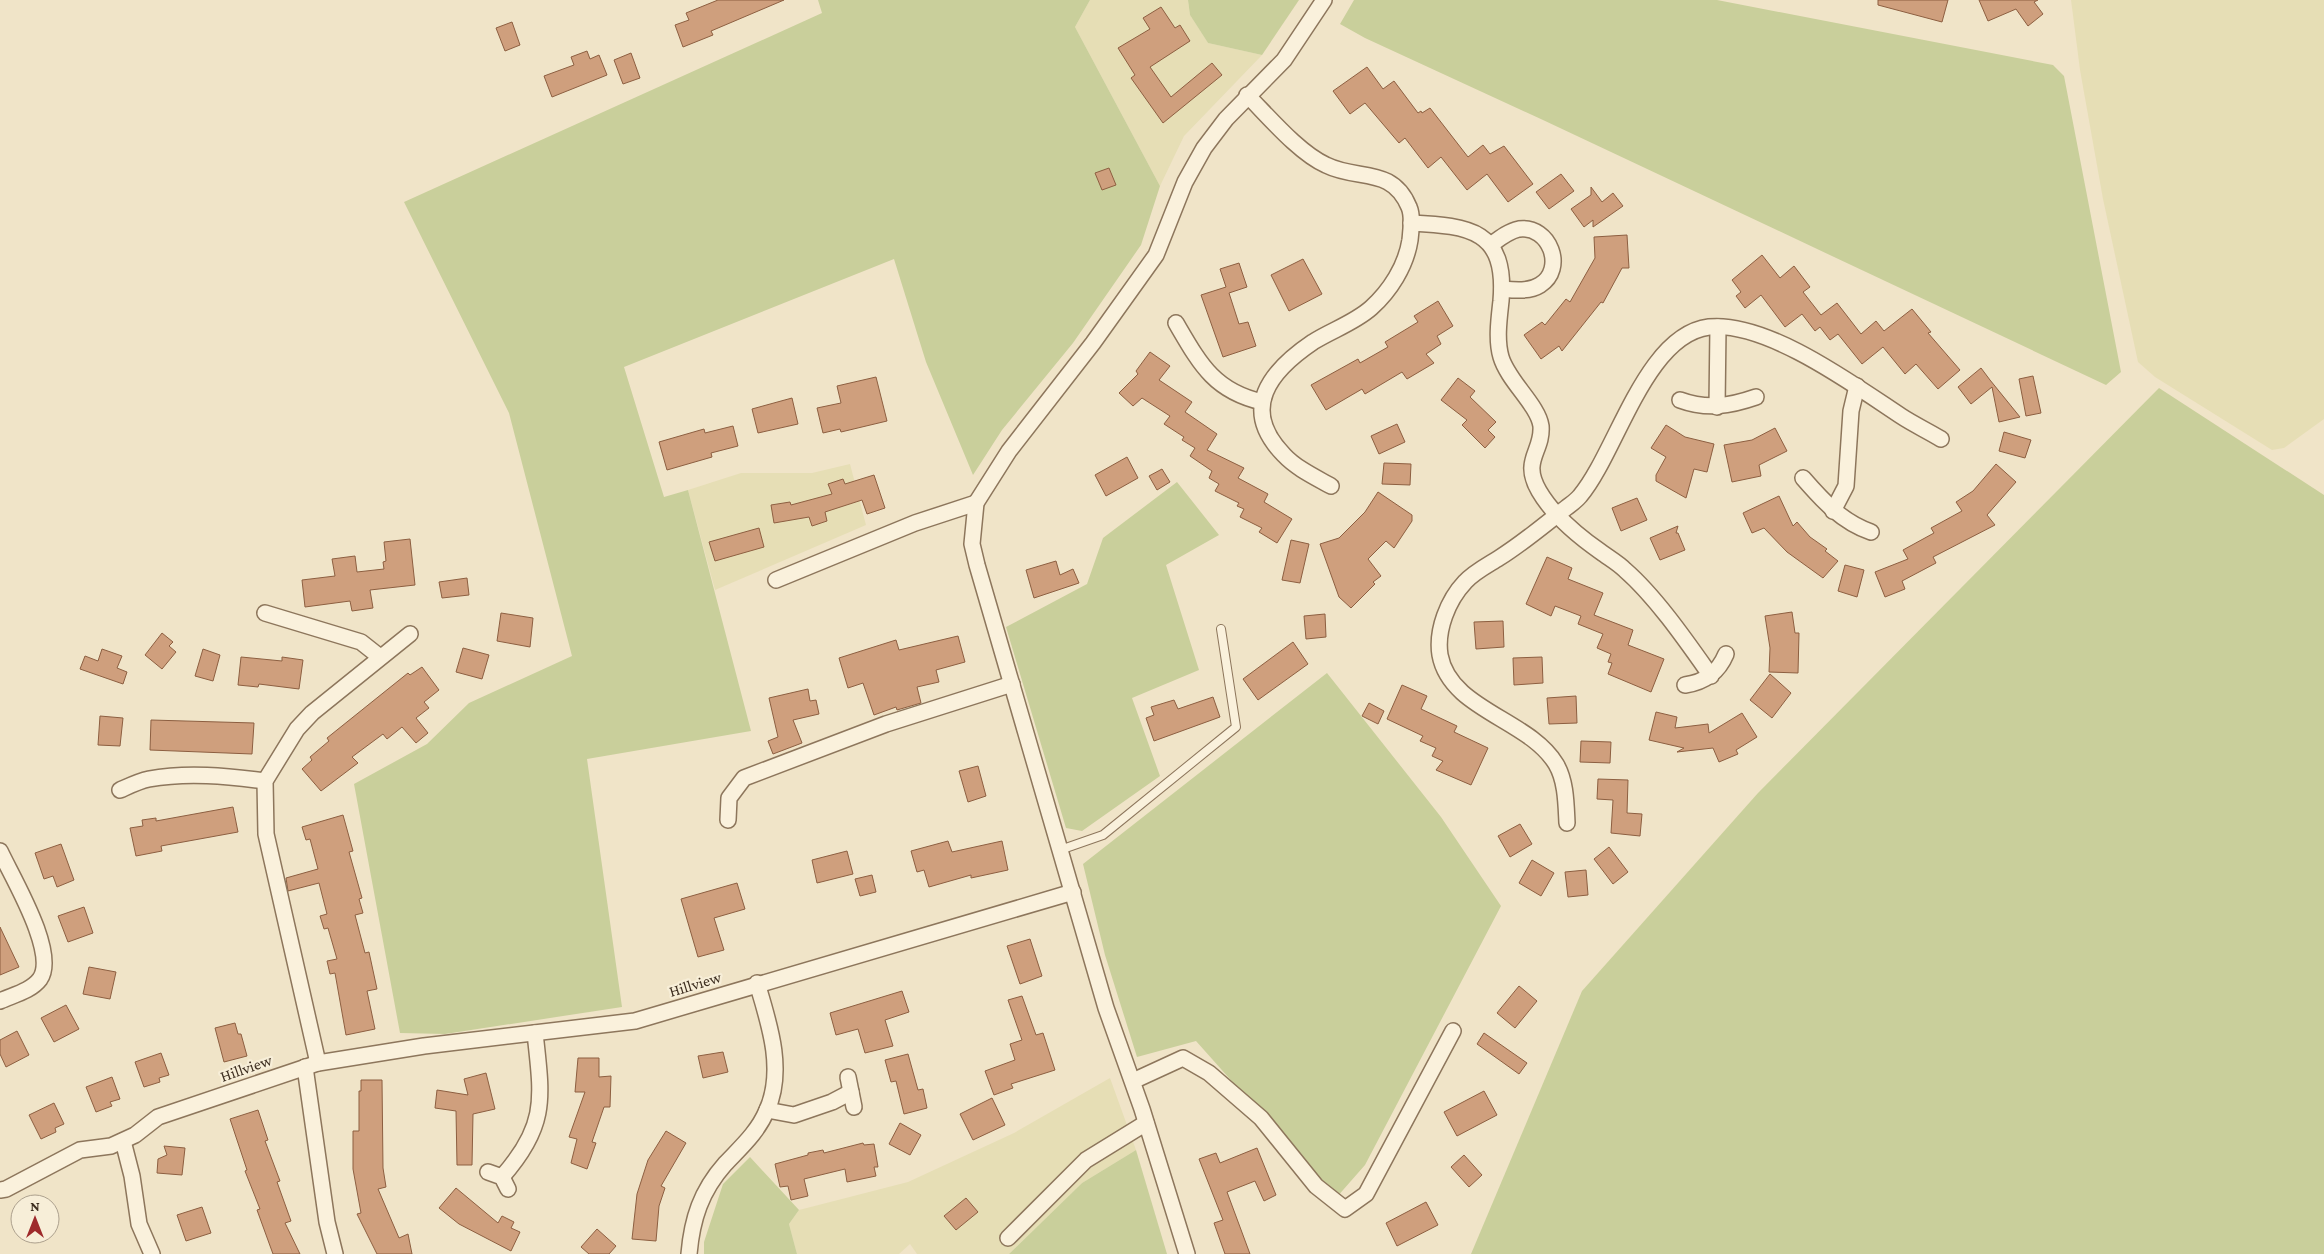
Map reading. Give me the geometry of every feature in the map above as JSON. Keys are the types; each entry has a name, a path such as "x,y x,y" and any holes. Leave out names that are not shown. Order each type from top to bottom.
{"street":[{"path":"1187,1254 1133,1081 1106,1008 972,544 976,503 1009,451 1093,343 1156,255 1185,182 1196,161 1226,118 1284,60 1324,0"},
{"path":"1247,95 1283,131 1326,166 1387,180 1400,191 1410,208 1409,247 1402,266 1382,298 1356,319 1313,342 1286,364 1275,375 1264,391 1262,402 1268,432 1279,450 1294,464 1331,486"},
{"path":"1411,223 1447,225 1463,229 1485,238 1492,244 1499,260 1502,289 1499,324 1501,357 1515,383 1537,415 1540,426 1540,436 1532,458 1531,471 1534,482 1558,515 1600,552 1625,569 1637,582 1711,676"},
{"path":"1492,244 1508,233 1529,229 1538,232 1551,247 1553,263 1551,271 1540,286 1521,290 1502,289"},
{"path":"1176,323 1196,358 1216,381 1236,394 1262,402"},
{"path":"1567,823 1565,794 1556,764 1529,735 1481,706 1459,689 1445,671 1440,654 1440,631 1454,596 1466,580 1578,499 1593,480 1645,379 1662,357 1676,343 1690,334 1708,327 1747,331 1774,341 1857,386 1903,418 1941,439"},
{"path":"1717,407 1718,327"},
{"path":"1834,511 1846,486 1852,411 1857,386"},
{"path":"1680,400 1695,406 1717,407 1756,397"},
{"path":"1803,478 1834,511 1856,527 1871,532"},
{"path":"776,580 915,523 976,503"},
{"path":"265,613 361,642 380,657"},
{"path":"335,1254 327,1222 311,1065 266,834 265,781 297,729 312,713 410,634"},
{"path":"1685,686 1697,684 1711,676 1720,667 1726,654"},
{"path":"728,820 729,798 744,778 886,724 1012,684"},
{"path":"120,790 147,779 172,776 221,776 265,781"},
{"path":"0,851 36,928 44,956 41,978 31,988 0,1001"},
{"name":"Hillview","path":"0,1190 6,1189 80,1150 111,1146 135,1136 158,1118 311,1065 424,1046 635,1020 1072,892"},
{"path":"689,1254 691,1229 698,1204 712,1181 755,1130 768,1110 775,1074 774,1050 757,983"},
{"path":"1133,1081 1183,1058 1209,1073 1261,1118 1316,1186 1345,1209 1366,1194 1453,1031"},
{"path":"499,1179 521,1155 540,1109 535,1033"},
{"path":"768,1110 794,1115 832,1102 849,1084 854,1107"},
{"path":"1008,1238 1086,1160 1146,1124"},
{"path":"123,1140 132,1176 139,1224 152,1254"}],"lane":[{"path":"1060,850 1103,835 1236,727 1221,629"}],"shaded area":[{"path":"1090,0 1188,0 1190,15 1208,43 1262,55 1184,136 1160,186 1075,27"},
{"path":"2071,0 2324,0 2324,419 2284,448 2272,450 2155,377 2138,362 2103,199 2080,70"},
{"path":"850,464 866,525 715,590 688,490 741,473 812,473"},
{"path":"1110,1078 1136,1150 1082,1183 1009,1254 917,1254 910,1244 899,1254 797,1254 789,1224 799,1210 908,1182 1014,1133"}],"green space":[{"path":"818,0 1090,0 1075,27 1160,186 1141,245 1073,343 1002,430 973,475 926,362 894,259 624,367 664,497 688,490 751,731 587,759 622,1007 445,1034 400,1033 354,784 427,744 469,703 572,656 509,413 404,202 822,13"},
{"path":"1188,0 1299,0 1262,55 1208,43 1190,15"},
{"path":"1354,0 1717,0 2053,65 2064,76 2121,372 2106,385 1365,38 1340,24"},
{"path":"2159,388 2324,495 2324,1254 1471,1254 1582,991 1758,793"},
{"path":"1177,482 1219,535 1166,565 1199,670 1132,698 1160,776 1082,831 1066,828 1006,627 1087,584 1103,538"},
{"path":"1327,673 1441,817 1501,906 1365,1165 1336,1198 1196,1041 1137,1057 1105,955 1083,864"},
{"path":"1136,1150 1167,1254 1009,1254 1082,1183"},
{"path":"750,1157 799,1210 789,1224 797,1254 704,1254 704,1242 723,1184"}],"building":[{"path":"718,0 784,0 711,31 713,35 683,47 675,25 689,20 686,13"},
{"path":"1878,0 1948,0 1942,22 1878,5"},
{"path":"1979,0 2038,0 2034,2 2043,14 2028,26 2016,9 1988,21"},
{"path":"1161,7 1175,28 1180,25 1190,41 1150,67 1171,97 1212,63 1222,75 1163,123 1131,78 1135,75 1118,48 1150,29 1143,18"},
{"path":"512,22 520,45 505,51 496,28"},
{"path":"587,51 590,59 599,55 607,75 552,97 544,76 574,65 571,57"},
{"path":"631,53 640,78 623,84 614,60"},
{"path":"1367,67 1383,89 1394,81 1418,113 1421,111 1422,113 1430,108 1468,157 1483,145 1490,154 1504,146 1533,184 1508,202 1487,174 1467,190 1441,157 1428,168 1405,138 1399,143 1365,103 1350,114 1333,91"},
{"path":"1109,168 1116,185 1102,190 1095,173"},
{"path":"1561,174 1574,191 1549,209 1536,192"},
{"path":"1591,187 1602,202 1613,193 1623,206 1593,227 1593,220 1584,227 1571,209 1591,195"},
{"path":"1627,235 1629,268 1622,268 1603,303 1601,302 1562,351 1559,346 1541,359 1524,335 1542,322 1545,325 1566,299 1570,302 1595,258 1594,237"},
{"path":"1762,255 1780,278 1794,266 1810,287 1803,292 1821,315 1837,303 1861,334 1876,321 1884,331 1912,309 1931,332 1928,333 1960,370 1938,389 1916,364 1905,374 1883,347 1862,364 1838,334 1830,340 1820,327 1815,331 1802,314 1785,327 1761,295 1745,308 1736,296 1741,292 1732,280"},
{"path":"1303,259 1322,294 1289,311 1271,275"},
{"path":"1239,263 1247,287 1229,293 1239,324 1248,322 1256,346 1223,357 1201,295 1226,287 1220,269"},
{"path":"1438,301 1453,326 1437,336 1441,344 1426,354 1434,363 1407,379 1402,372 1365,394 1362,389 1326,410 1311,385 1358,359 1360,363 1388,347 1385,342 1418,322 1414,316"},
{"path":"1150,352 1170,366 1159,380 1192,402 1185,412 1217,434 1207,450 1244,468 1238,478 1268,494 1264,502 1292,519 1277,543 1259,532 1262,528 1240,517 1244,509 1237,506 1239,503 1215,491 1219,484 1209,478 1212,471 1190,456 1195,448 1182,440 1184,437 1164,424 1170,416 1142,398 1133,406 1119,393 1138,374 1136,371"},
{"path":"1981,368 2020,417 1999,422 1992,387 1971,404 1958,387"},
{"path":"2033,376 2041,413 2026,416 2019,379"},
{"path":"876,377 887,421 841,432 840,429 823,433 817,408 841,403 837,386"},
{"path":"1458,378 1475,391 1470,397 1496,422 1488,430 1495,437 1485,448 1462,425 1467,420 1441,400"},
{"path":"792,398 798,424 758,433 752,409"},
{"path":"1397,424 1405,442 1379,454 1371,436"},
{"path":"1666,425 1685,437 1714,444 1707,472 1694,469 1686,498 1656,481 1656,475 1666,457 1651,448"},
{"path":"733,426 738,446 711,453 712,457 667,470 659,442 704,429 705,433"},
{"path":"1775,428 1787,451 1759,465 1761,476 1732,482 1724,445 1752,440"},
{"path":"2004,432 2031,440 2025,458 1999,451"},
{"path":"1127,457 1138,478 1106,496 1095,475"},
{"path":"1384,463 1411,464 1410,485 1382,484"},
{"path":"1996,464 2016,482 1987,515 1995,525 1933,557 1936,563 1902,581 1905,589 1885,597 1875,572 1908,559 1903,550 1934,533 1931,528 1962,511 1956,502 1973,491"},
{"path":"1162,469 1170,482 1157,490 1149,476"},
{"path":"874,475 885,508 867,514 862,500 825,512 827,521 812,526 809,517 774,523 771,505 790,502 791,505 832,494 828,484 843,479 845,484"},
{"path":"1378,492 1412,515 1412,521 1394,548 1386,541 1368,559 1381,576 1373,582 1375,584 1351,608 1339,597 1320,544 1339,538 1365,512"},
{"path":"1779,496 1793,526 1797,522 1810,537 1827,549 1825,551 1838,561 1823,578 1787,552 1764,528 1752,533 1743,513"},
{"path":"1637,498 1647,520 1621,531 1612,508"},
{"path":"1678,526 1676,533 1678,533 1685,550 1660,560 1650,538"},
{"path":"759,528 764,547 715,561 709,542"},
{"path":"410,539 415,585 370,590 373,608 352,611 350,601 305,607 302,580 335,576 332,559 355,556 357,572 384,569 383,562 386,561 384,542"},
{"path":"1291,540 1309,544 1300,583 1282,580"},
{"path":"1547,557 1572,568 1568,579 1603,593 1594,615 1633,630 1628,645 1664,659 1651,692 1608,674 1612,663 1608,662 1611,654 1597,648 1603,634 1578,624 1581,616 1555,606 1551,616 1526,604"},
{"path":"1056,561 1060,575 1073,569 1079,583 1034,598 1026,570"},
{"path":"1845,565 1864,570 1857,597 1838,591"},
{"path":"467,578 469,595 442,598 439,582"},
{"path":"1792,612 1795,633 1799,633 1798,673 1769,672 1770,648 1765,616"},
{"path":"501,613 533,618 530,647 497,641"},
{"path":"1325,614 1326,637 1306,639 1304,616"},
{"path":"1503,621 1504,647 1476,649 1474,622"},
{"path":"162,633 173,642 169,646 176,652 162,669 145,655"},
{"path":"958,636 965,662 936,670 939,682 917,687 921,703 897,710 896,707 874,715 863,683 848,688 839,658 896,640 899,650"},
{"path":"1293,642 1308,664 1258,700 1243,679"},
{"path":"463,648 489,655 482,679 456,672"},
{"path":"102,649 122,656 117,668 127,672 123,684 80,669 85,656 98,661"},
{"path":"203,649 220,655 213,681 195,676"},
{"path":"241,657 282,661 282,657 303,660 299,689 259,684 258,687 238,685"},
{"path":"1542,657 1543,683 1514,685 1513,658"},
{"path":"422,667 439,690 424,702 429,708 416,718 428,733 416,743 402,727 387,739 383,734 352,757 358,763 321,791 302,769 312,760 310,757 329,741 327,738 408,673 410,675"},
{"path":"1770,674 1791,693 1772,718 1750,700"},
{"path":"1402,685 1427,696 1421,709 1457,726 1454,732 1488,748 1471,785 1436,770 1443,761 1432,756 1436,748 1420,741 1423,736 1387,719"},
{"path":"808,689 810,701 816,700 819,714 793,720 802,743 773,754 768,741 778,737 769,698"},
{"path":"1576,696 1577,723 1549,724 1547,698"},
{"path":"1213,697 1220,717 1154,741 1146,718 1154,715 1151,707 1174,700 1178,709"},
{"path":"1369,703 1384,711 1378,724 1362,716"},
{"path":"1656,712 1677,717 1675,728 1708,724 1709,733 1742,713 1757,737 1736,750 1738,754 1719,762 1713,748 1677,752 1684,748 1649,740"},
{"path":"100,716 123,718 120,746 98,745"},
{"path":"151,720 254,723 252,754 150,750"},
{"path":"1581,741 1611,742 1610,763 1580,762"},
{"path":"978,766 986,796 968,802 959,771"},
{"path":"1598,779 1628,780 1627,813 1642,814 1640,836 1611,833 1613,800 1597,799"},
{"path":"233,807 238,832 161,846 162,851 136,856 130,828 143,826 142,820 156,818 156,821"},
{"path":"343,815 353,851 349,852 362,898 359,899 363,913 355,915 365,953 369,952 377,989 367,991 375,1029 346,1035 335,973 330,974 327,961 337,959 328,928 324,929 320,916 327,914 319,883 288,891 286,878 318,869 310,839 306,840 302,827"},
{"path":"1520,824 1532,844 1510,857 1498,836"},
{"path":"948,841 952,852 1002,841 1008,870 971,878 971,875 929,887 924,870 917,872 911,851"},
{"path":"61,844 74,880 57,887 53,876 44,879 35,853"},
{"path":"1609,847 1628,872 1613,884 1594,859"},
{"path":"847,851 853,874 817,883 812,860"},
{"path":"1532,860 1554,873 1541,896 1519,883"},
{"path":"1586,870 1588,895 1568,897 1565,872"},
{"path":"872,875 876,892 860,896 855,879"},
{"path":"737,883 745,909 714,918 724,950 698,957 681,899"},
{"path":"84,907 93,933 68,942 58,916"},
{"path":"0,927 19,967 0,975"},
{"path":"1030,939 1042,976 1020,984 1007,946"},
{"path":"89,967 116,972 110,999 83,994"},
{"path":"1519,986 1537,1001 1515,1028 1497,1013"},
{"path":"902,991 909,1012 885,1020 893,1046 865,1053 858,1029 836,1035 830,1013"},
{"path":"1022,996 1036,1035 1043,1033 1055,1070 1011,1084 1013,1088 994,1095 985,1071 1015,1060 1010,1044 1022,1040 1008,1000"},
{"path":"66,1005 79,1029 54,1042 41,1018"},
{"path":"235,1023 238,1034 241,1034 247,1056 224,1062 215,1028"},
{"path":"17,1031 29,1055 6,1067 0,1054 0,1040"},
{"path":"1484,1033 1527,1063 1519,1074 1477,1044"},
{"path":"723,1052 728,1072 703,1078 698,1056"},
{"path":"161,1053 169,1075 159,1078 160,1082 144,1087 135,1062"},
{"path":"908,1054 918,1090 923,1089 927,1108 904,1114 896,1081 891,1082 885,1060"},
{"path":"578,1058 599,1058 599,1077 611,1076 610,1107 604,1107 592,1142 596,1143 587,1169 571,1163 577,1139 569,1137 585,1092 575,1092"},
{"path":"486,1073 495,1109 473,1114 472,1165 457,1165 456,1111 435,1108 437,1090 468,1095 464,1079"},
{"path":"112,1077 120,1099 110,1102 112,1106 96,1112 86,1087"},
{"path":"361,1080 382,1080 383,1168 386,1187 378,1189 399,1238 408,1234 412,1254 377,1254 357,1214 361,1213 353,1169 353,1131 359,1131 359,1091 361,1091"},
{"path":"1484,1091 1497,1115 1457,1136 1444,1112"},
{"path":"992,1098 1005,1125 973,1140 960,1114"},
{"path":"54,1103 64,1124 55,1128 56,1132 41,1139 29,1115"},
{"path":"258,1110 268,1140 265,1141 280,1181 277,1182 291,1221 285,1223 300,1254 273,1254 257,1210 260,1209 245,1171 247,1170 230,1119"},
{"path":"900,1123 921,1135 910,1155 889,1144"},
{"path":"666,1131 686,1143 661,1186 665,1188 659,1206 656,1241 632,1239 637,1194 648,1160"},
{"path":"863,1143 864,1145 874,1144 878,1167 874,1167 876,1176 847,1182 845,1169 804,1179 808,1196 791,1200 788,1186 780,1187 775,1164 808,1155 808,1153 823,1150 824,1153"},
{"path":"164,1146 185,1148 182,1175 157,1173 158,1159 167,1155"},
{"path":"1257,1148 1276,1195 1264,1201 1255,1181 1227,1192 1250,1254 1225,1254 1214,1223 1223,1220 1199,1159 1216,1153 1220,1163"},
{"path":"1464,1155 1482,1175 1469,1187 1451,1167"},
{"path":"456,1188 498,1223 502,1216 514,1222 511,1228 520,1232 511,1251 459,1224 439,1208"},
{"path":"966,1198 978,1212 956,1230 944,1216"},
{"path":"1426,1202 1438,1225 1397,1246 1386,1223"},
{"path":"202,1207 211,1233 186,1241 177,1215"},
{"path":"597,1229 616,1246 609,1254 589,1254 581,1247"}]}
